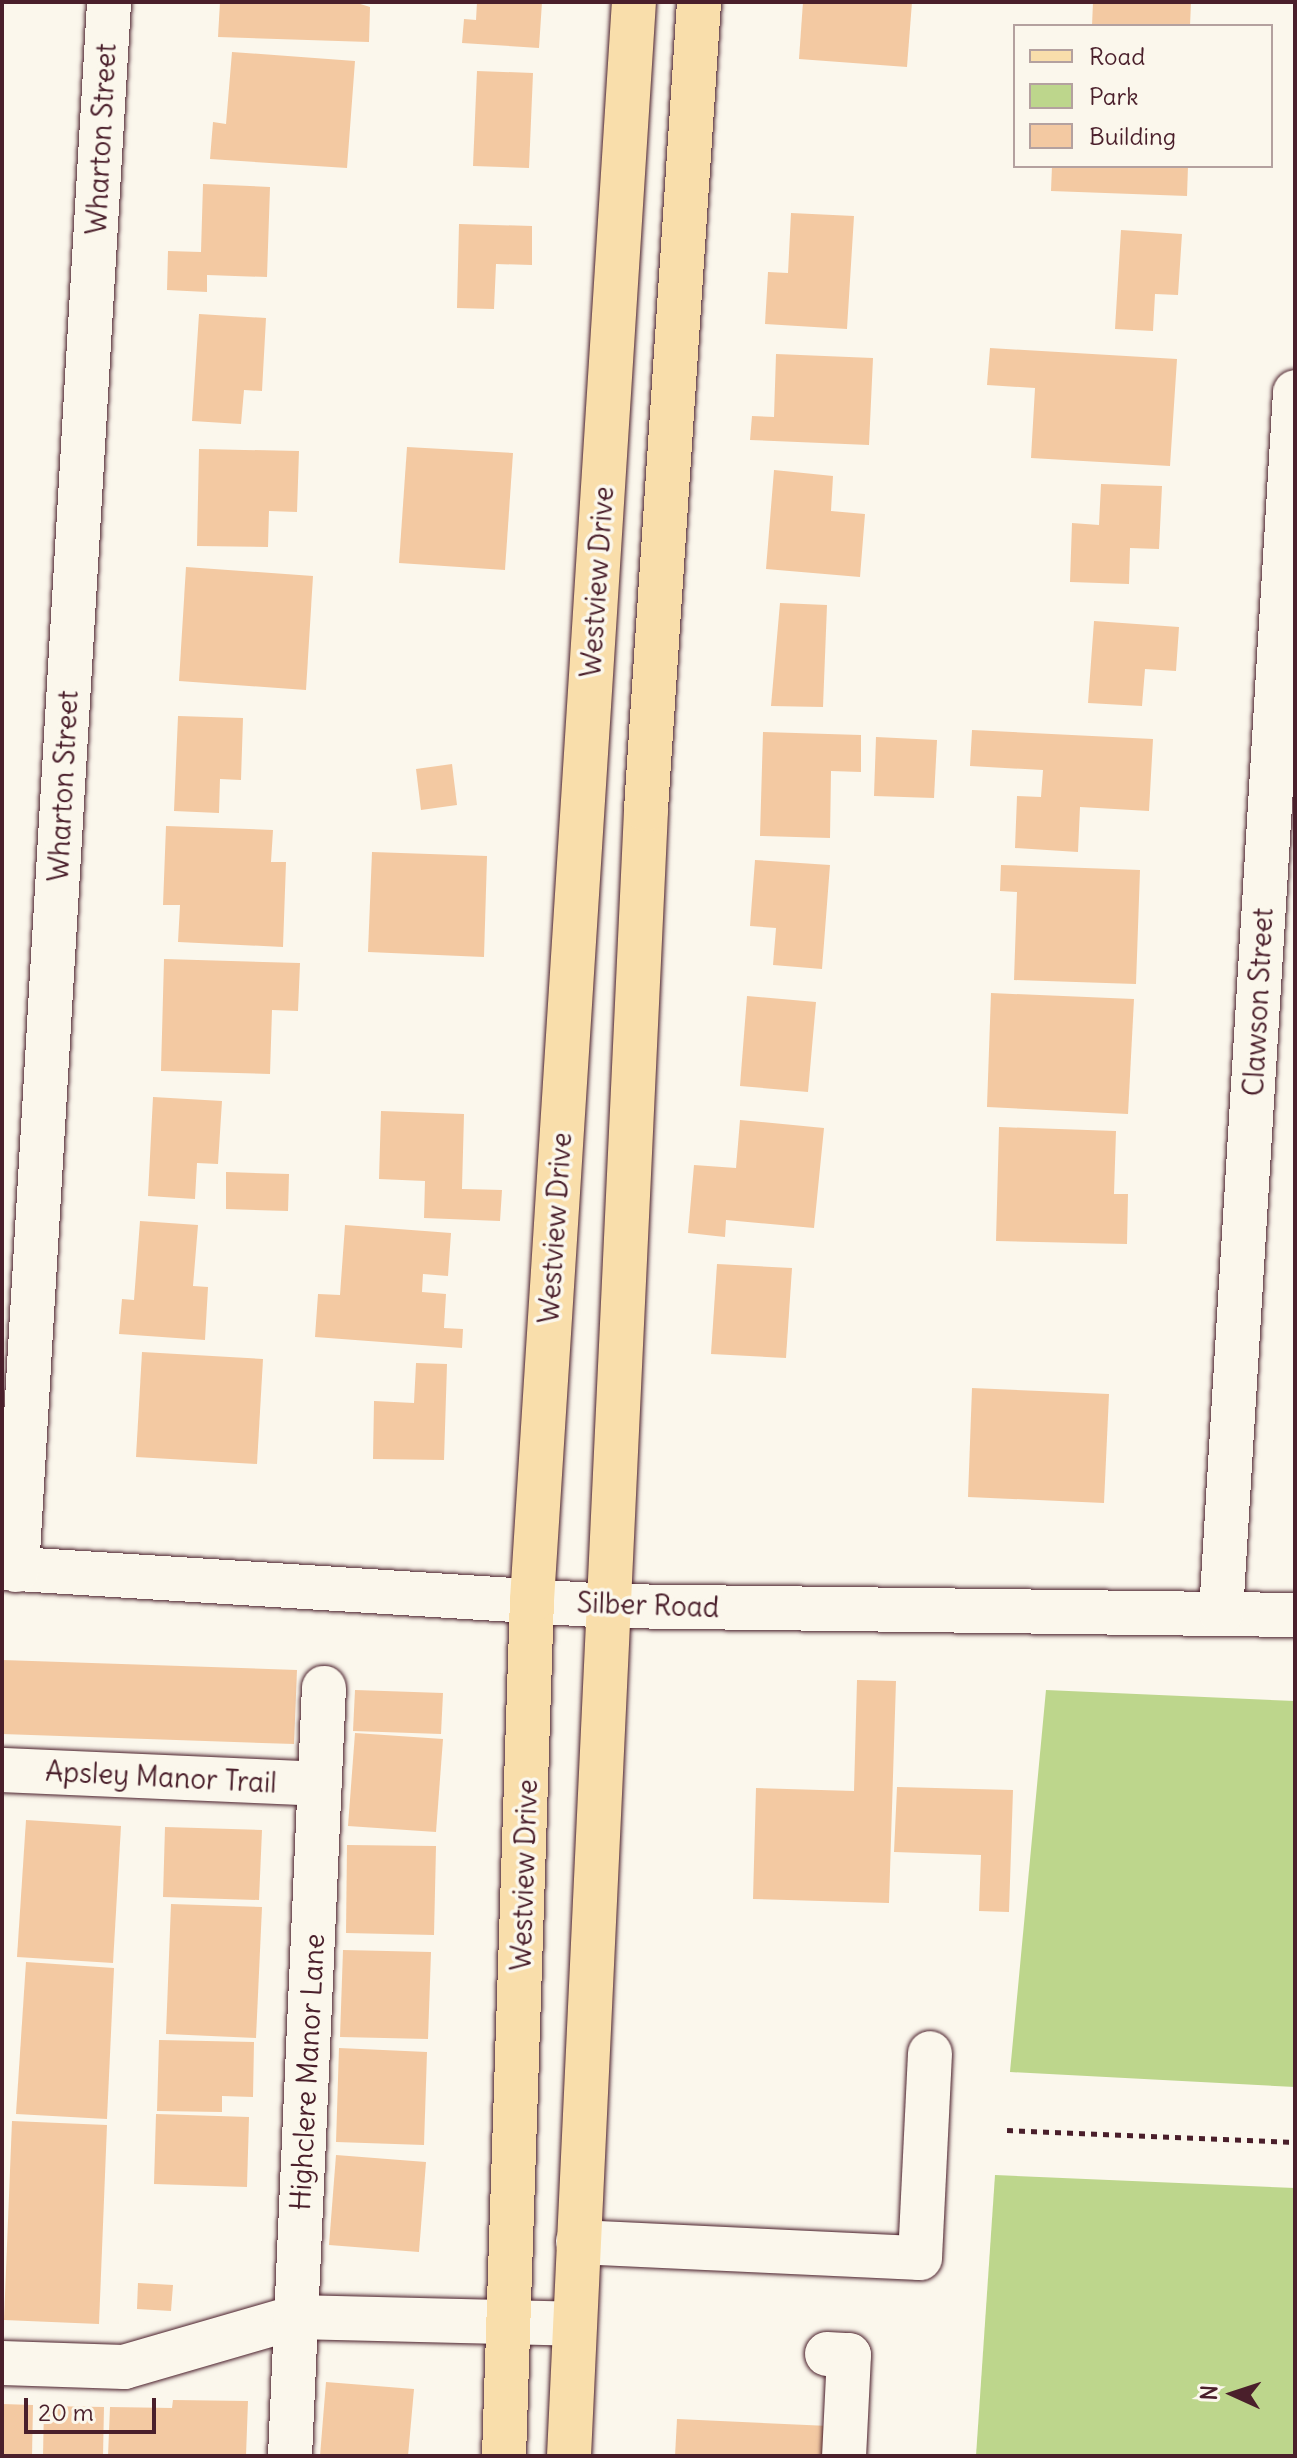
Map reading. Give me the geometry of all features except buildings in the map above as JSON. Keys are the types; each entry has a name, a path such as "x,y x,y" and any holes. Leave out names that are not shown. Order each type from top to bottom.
{"main road":[{"path":"569,2456 646,809 698,12 633,9"},
{"name":"Westview Drive","path":"504,2456 532,1600 633,9"},
{"path":"583,803 646,809"}],"street":[{"name":"Wharton Street","path":"10,1569 109,2"},
{"name":"Clawson Street","path":"1221,1613 1295,392"},
{"name":"Silber Road","path":"10,1569 610,1606 1295,1615"},
{"name":"Highclere Manor Lane","path":"290,2456 324,1688"},
{"name":"Apsley Manor Trail","path":"2,1770 320,1784"},
{"path":"578,2242 920,2258 930,2053"},
{"path":"2,2363 124,2367 296,2317 574,2324"},
{"path":"827,2354 849,2355 844,2456"}],"path":[{"path":"1007,2130 1295,2142"}],"green space":[{"path":"1046,1690 1295,1701 1295,2087 1010,2072"},
{"path":"995,2175 1295,2188 1295,2456 976,2456"}]}
